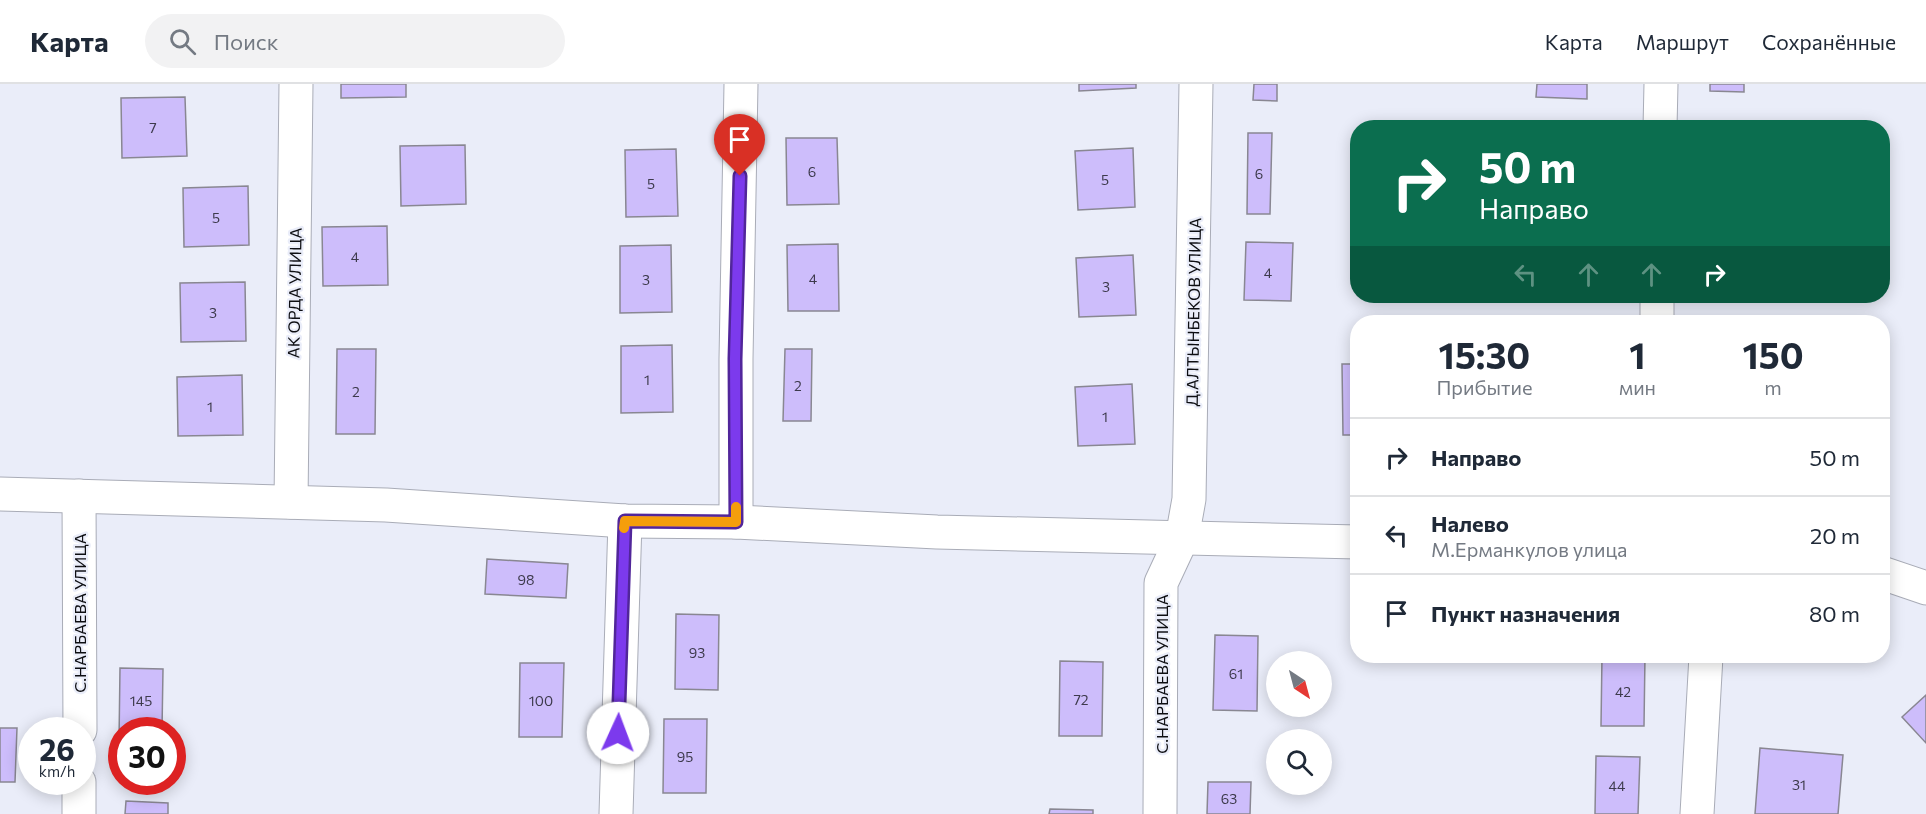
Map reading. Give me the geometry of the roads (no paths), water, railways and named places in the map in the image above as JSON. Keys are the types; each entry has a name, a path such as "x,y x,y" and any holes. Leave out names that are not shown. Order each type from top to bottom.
{"street":[{"name":"АК ОРДА УЛИЦА","path":"291,502 296,84"},
{"path":"736,522 735,359 741,84"},
{"name":"Д.АЛТЫНБЕКОВ УЛИЦА","path":"1182,538 1190,499 1196,84"},
{"path":"1660,120 1661,84"},
{"path":"0,494 386,505 625,521 736,522 937,532 1350,542"},
{"name":"С.НАРБАЕВА УЛИЦА","path":"79,496 80,717"},
{"path":"616,814 625,521"},
{"name":"С.НАРБАЕВА УЛИЦА","path":"1160,814 1161,583 1182,538"},
{"path":"1890,576 1926,588"},
{"path":"1697,814 1706,663"},
{"path":"79,795 79,814"}]}
